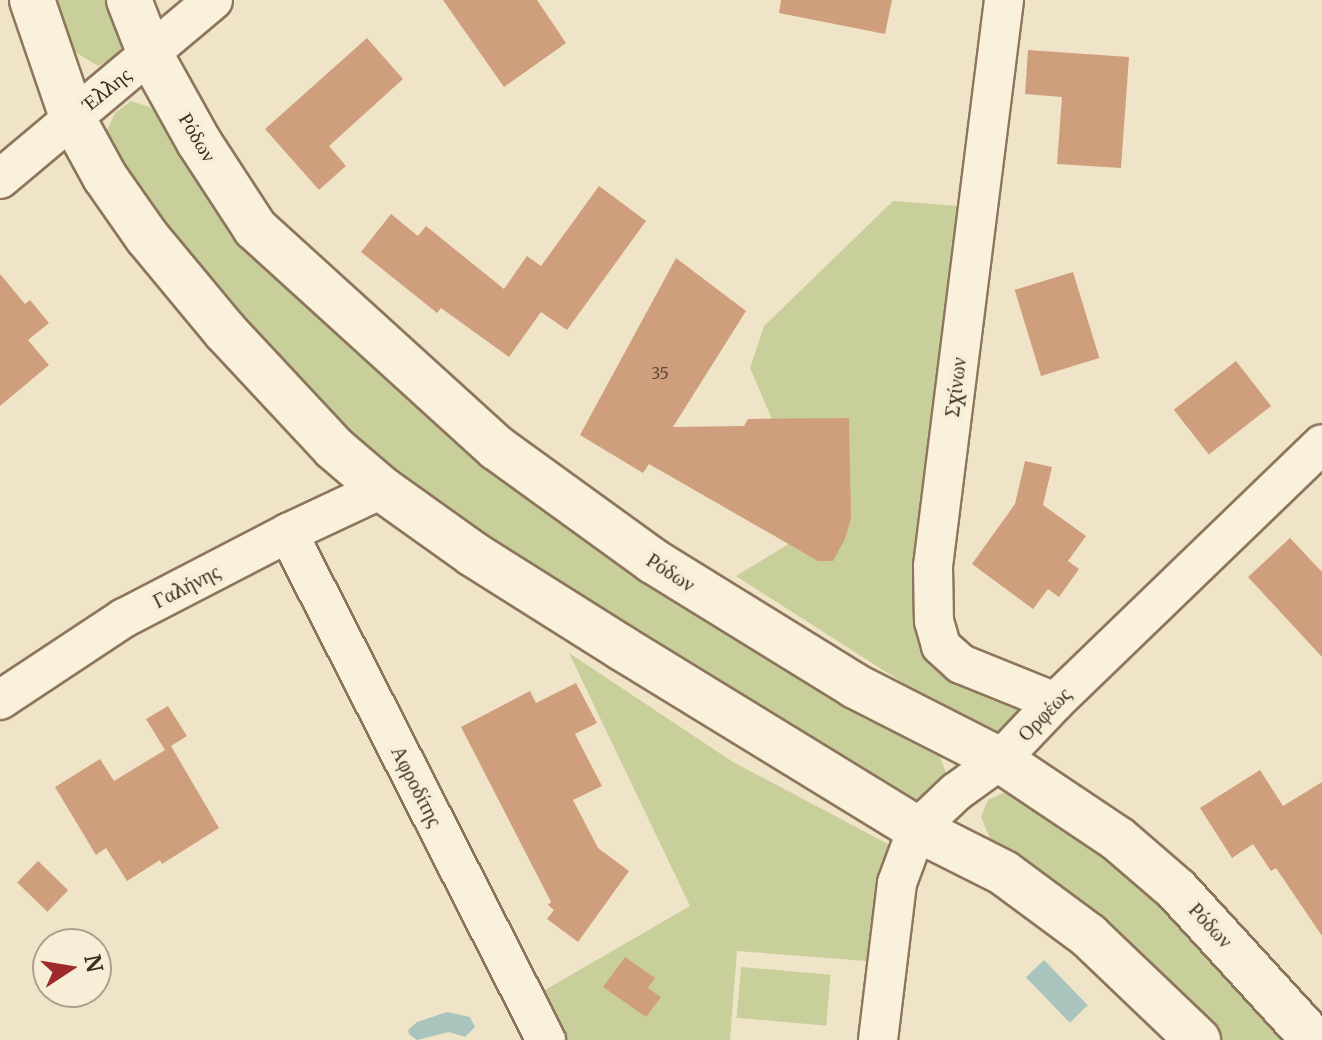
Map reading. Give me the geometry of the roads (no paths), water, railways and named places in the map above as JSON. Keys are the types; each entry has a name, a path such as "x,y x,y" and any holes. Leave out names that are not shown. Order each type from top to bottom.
{"street":[{"path":"32,0 72,117 105,177 147,237 215,319 334,448 382,489 510,578 917,829 1004,873 1089,936 1198,1040"},
{"name":"Ρόδων","path":"129,0 150,54 199,142 255,228 497,448 653,561 841,678 1000,760 1118,839 1165,880 1314,1040"},
{"name":"Έλλης","path":"0,179 213,0"},
{"name":"Σχίνων","path":"1004,0 933,566 934,621 941,646 961,664 1055,702"},
{"name":"Ορφέως","path":"878,1040 897,883 917,829 956,792 1000,760 1055,702 1322,444"},
{"name":"Γαλήνης","path":"0,700 124,618 288,533 382,489"},
{"name":"Αφροδίτης","path":"288,533 546,1040"}],"water":[{"path":"1044,960 1088,1005 1070,1023 1026,977"},
{"path":"447,1012 470,1017 475,1027 465,1037 449,1032 417,1040 409,1034 408,1030 417,1022"}]}
